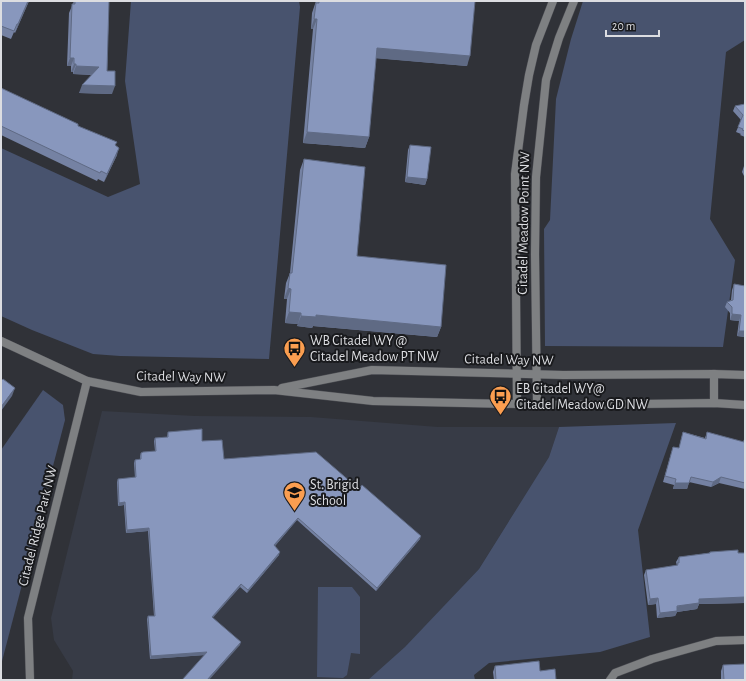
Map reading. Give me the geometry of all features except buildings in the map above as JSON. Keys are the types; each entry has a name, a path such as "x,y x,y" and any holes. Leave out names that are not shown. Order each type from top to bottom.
{"street":[{"name":"Citadel Meadow Point NW","path":"517,404 515,174 529,75 540,34 553,1"},
{"name":"Citadel Meadow Point NW","path":"537,404 535,254 536,177 546,80 559,38 574,1"},
{"name":"Citadel Way NW","path":"1,341 88,381 141,392 274,390 373,401 563,405 714,403 745,405"},
{"name":"Citadel Way NW","path":"274,390 372,370 516,374 745,375"},
{"path":"714,374 714,403"},
{"name":"Citadel Ridge Park NW","path":"30,680 28,618 88,381"},
{"path":"610,680 615,673 666,655 716,640 745,640"}],"shaded area":[{"path":"131,1 299,1 300,7 269,359 120,356 93,354 1,316 1,148 108,197 140,184 125,81"},
{"path":"583,1 745,1 745,40 726,52 710,219 735,260 723,347 545,346 544,229 550,220 556,99 571,39"},
{"path":"43,390 63,405 65,420 1,665 1,450"},
{"name":"St. Brigid School","path":"102,411 195,416 311,417 438,427 559,427 549,457 479,569 401,652 369,680 72,680 73,671 54,640 51,618"},
{"path":"676,423 638,530 650,637 600,652 489,663 474,675 475,680 368,680 405,647 479,569 549,457 559,427"},
{"path":"318,587 352,587 360,597 360,654 351,653 347,675 343,678 317,677"}],"place":[{"name":"WB Citadel WY @ Citadel Meadow PT NW","path":"294,368"},
{"name":"EB Citadel WY@ Citadel Meadow GD NW","path":"500,416"},
{"name":"St. Brigid School","path":"295,512"}]}
